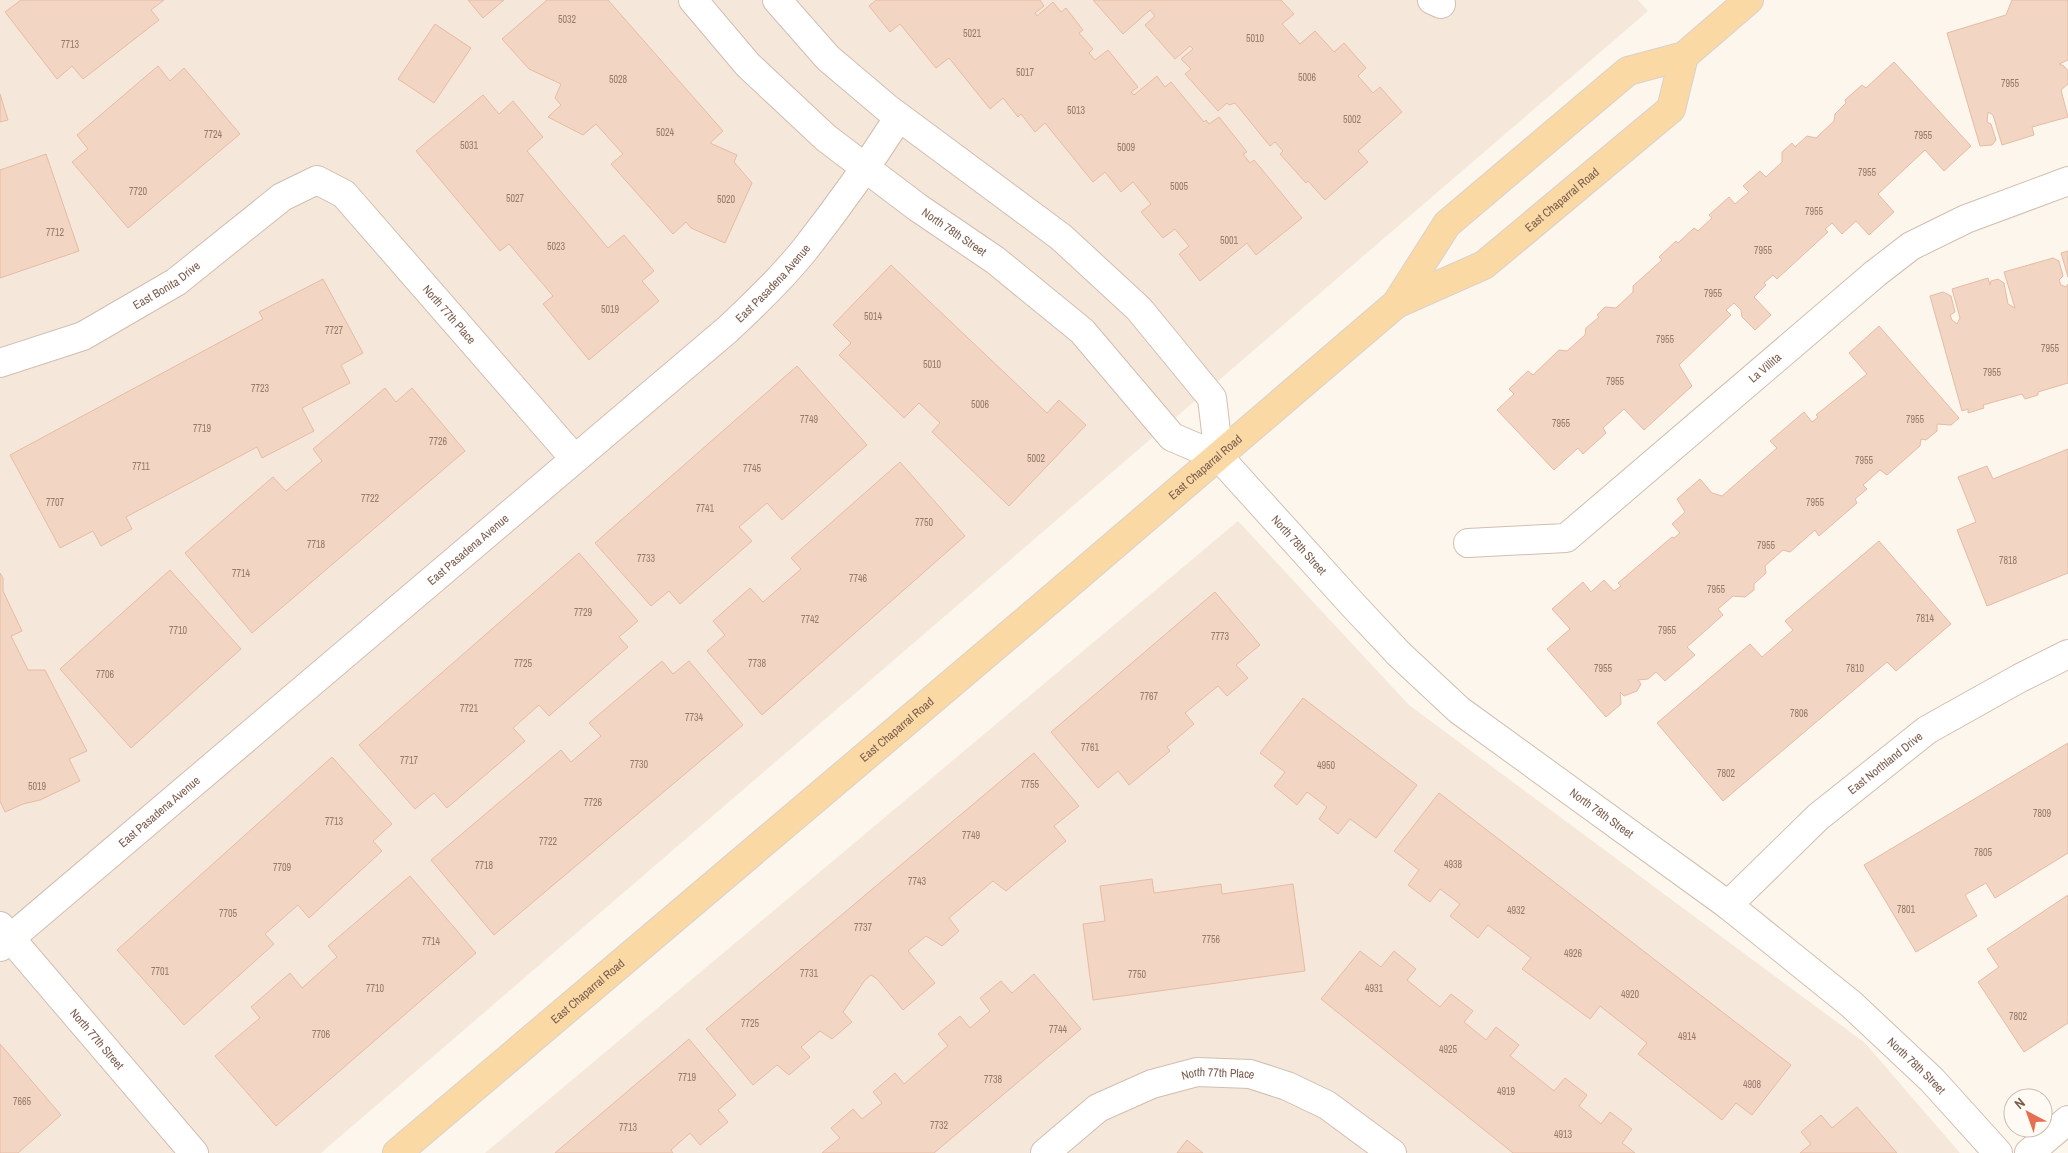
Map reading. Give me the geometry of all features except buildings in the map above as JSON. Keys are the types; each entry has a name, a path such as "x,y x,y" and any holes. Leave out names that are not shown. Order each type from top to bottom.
{"main road":[{"name":"East Chaparral Road","path":"397,1153 1219,457 1396,304 1447,224 1628,72 1684,56 1749,0"},
{"name":"East Chaparral Road","path":"1396,304 1484,265 1671,109 1684,56"}],"street":[{"name":"North 78th Street","path":"693,0 748,64 826,138 917,207 995,260 1082,331 1172,437 1219,457 1399,654 1459,710 1728,905 1851,1004 1932,1080 1998,1153"},
{"path":"777,0 828,58 899,117 1061,237 1139,309 1212,398 1219,457"},
{"name":"East Pasadena Avenue","path":"3,937 727,330 767,292 806,248 866,168 899,117"},
{"name":"North 77th Place","path":"317,180 344,194 574,458"},
{"name":"East Bonita Drive","path":"0,363 84,336 176,282 282,197 317,180"},
{"name":"La Villita","path":"1468,543 1566,538 1876,273 1911,246 1966,218 2068,181"},
{"name":"East Northland Drive","path":"1728,905 1818,817 1927,730 2020,678 2068,654"},
{"name":"North 77th Street","path":"3,937 194,1153"},
{"name":"North 77th Place","path":"1045,1153 1098,1108 1152,1084 1197,1072 1250,1074 1288,1086 1327,1105 1392,1153"},
{"path":"2030,1153 2068,1120"}],"shaded area":[{"path":"0,0 1638,0 1648,11 321,1153 0,1153"},
{"path":"1238,521 1409,705 1865,1043 1960,1153 485,1153"}]}
